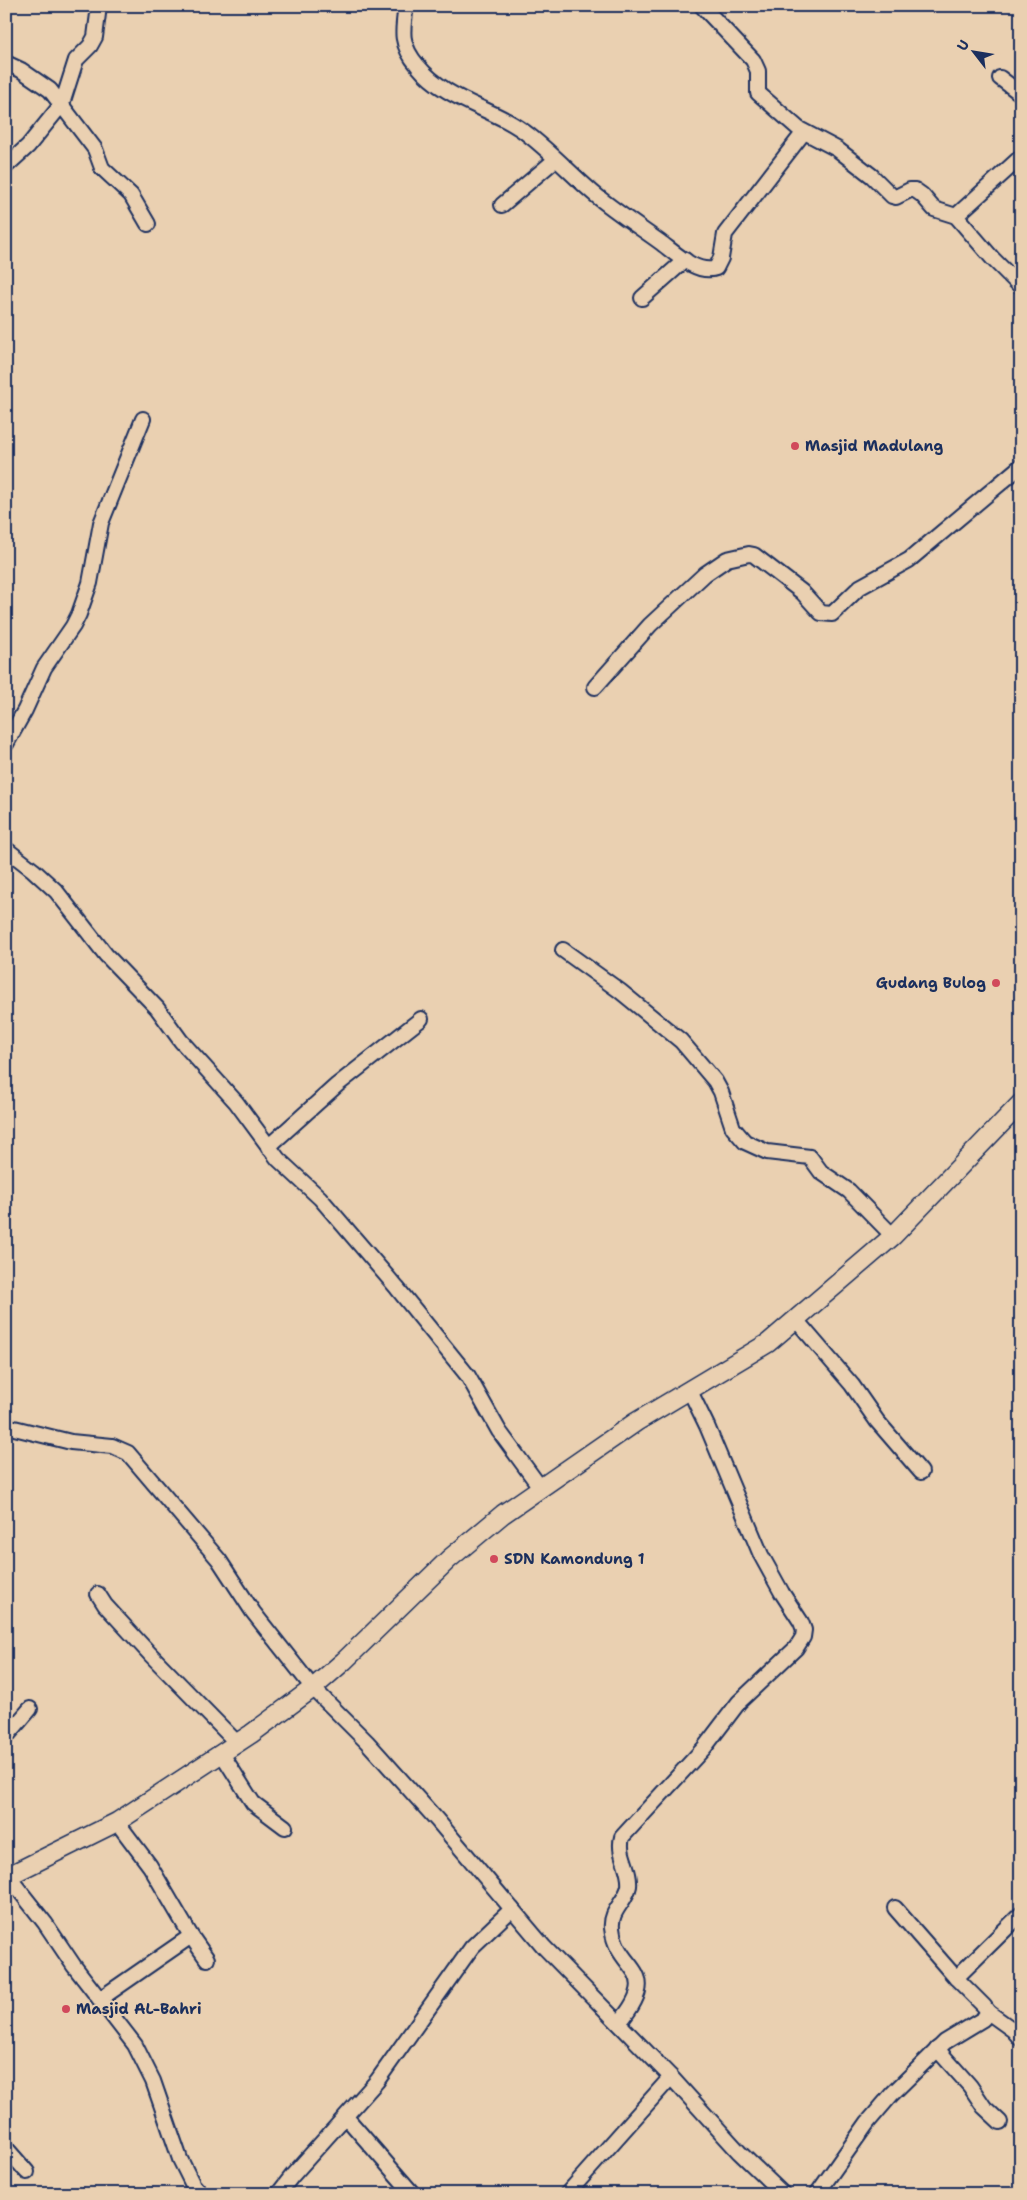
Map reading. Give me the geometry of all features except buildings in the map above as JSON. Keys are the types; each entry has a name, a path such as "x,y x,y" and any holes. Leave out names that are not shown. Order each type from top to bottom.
{"main road":[{"path":"7,1876 117,1822 222,1754 313,1688 490,1523 540,1487 689,1389 733,1366 797,1321 893,1236 1021,1103"}],"street":[{"path":"6,166 28,146 62,104 76,60 90,46 95,37 99,6"},
{"path":"406,6 402,34 406,52 419,68 449,92 508,121 530,136 599,197 685,260 706,270 716,268 721,258 725,234 804,132"},
{"path":"702,6 752,60 758,71 758,93 804,132 837,150 872,176 892,196 896,198 910,190 914,190 922,195 934,209 956,216 993,260 1021,287"},
{"path":"6,63 50,90 95,149 102,168 131,194 148,224"},
{"path":"1000,78 1021,94"},
{"path":"956,216 1021,157"},
{"path":"502,205 555,160"},
{"path":"642,298 685,260"},
{"path":"6,744 25,710 44,668 79,614 90,583 98,532 143,419"},
{"path":"595,687 650,625 722,561 743,555 754,555 802,592 821,613 832,614 860,587 909,560 1021,466"},
{"path":"6,849 56,891 106,955 157,1008 181,1041 236,1102 268,1147 335,1214 459,1364 475,1386 499,1431 540,1487"},
{"path":"563,950 620,991 686,1046 721,1092 729,1121 737,1135 745,1142 767,1152 810,1157 821,1172 849,1191 893,1236"},
{"path":"268,1147 337,1085 422,1019"},
{"path":"797,1321 852,1385 877,1421 920,1472"},
{"path":"619,2023 632,2008 639,1993 635,1971 619,1948 612,1927 614,1911 626,1895 629,1886 620,1850 622,1837 704,1748 739,1702 796,1648 804,1630 761,1556 707,1426 689,1389"},
{"path":"6,1426 66,1441 112,1446 128,1453 220,1560 254,1612 313,1688 367,1742 450,1835 544,1947 672,2077 722,2134 783,2194"},
{"path":"98,1594 105,1605 150,1654 237,1743"},
{"path":"6,1736 30,1709"},
{"path":"222,1754 254,1802 286,1827"},
{"path":"117,1822 150,1866 191,1936 207,1959"},
{"path":"7,1876 46,1922 74,1966 123,2028 144,2062 153,2081 193,2191"},
{"path":"895,1908 988,2012 1013,2030 1021,2039"},
{"path":"278,2194 377,2081 406,2043 472,1947 512,1909"},
{"path":"956,1978 1021,1914"},
{"path":"100,1998 191,1936"},
{"path":"817,2194 874,2115 937,2048 983,2019 988,2012"},
{"path":"937,2048 970,2086 984,2108 1000,2122"},
{"path":"567,2194 672,2077"},
{"path":"346,2118 413,2194"},
{"path":"6,2148 27,2172"}],"place":[{"name":"Masjid Madulang","path":"795,446"},
{"name":"Gudang Bulog","path":"996,983"},
{"name":"SDN Kamondung 1","path":"494,1559"},
{"name":"Masjid AL-Bahri","path":"66,2009"}]}
